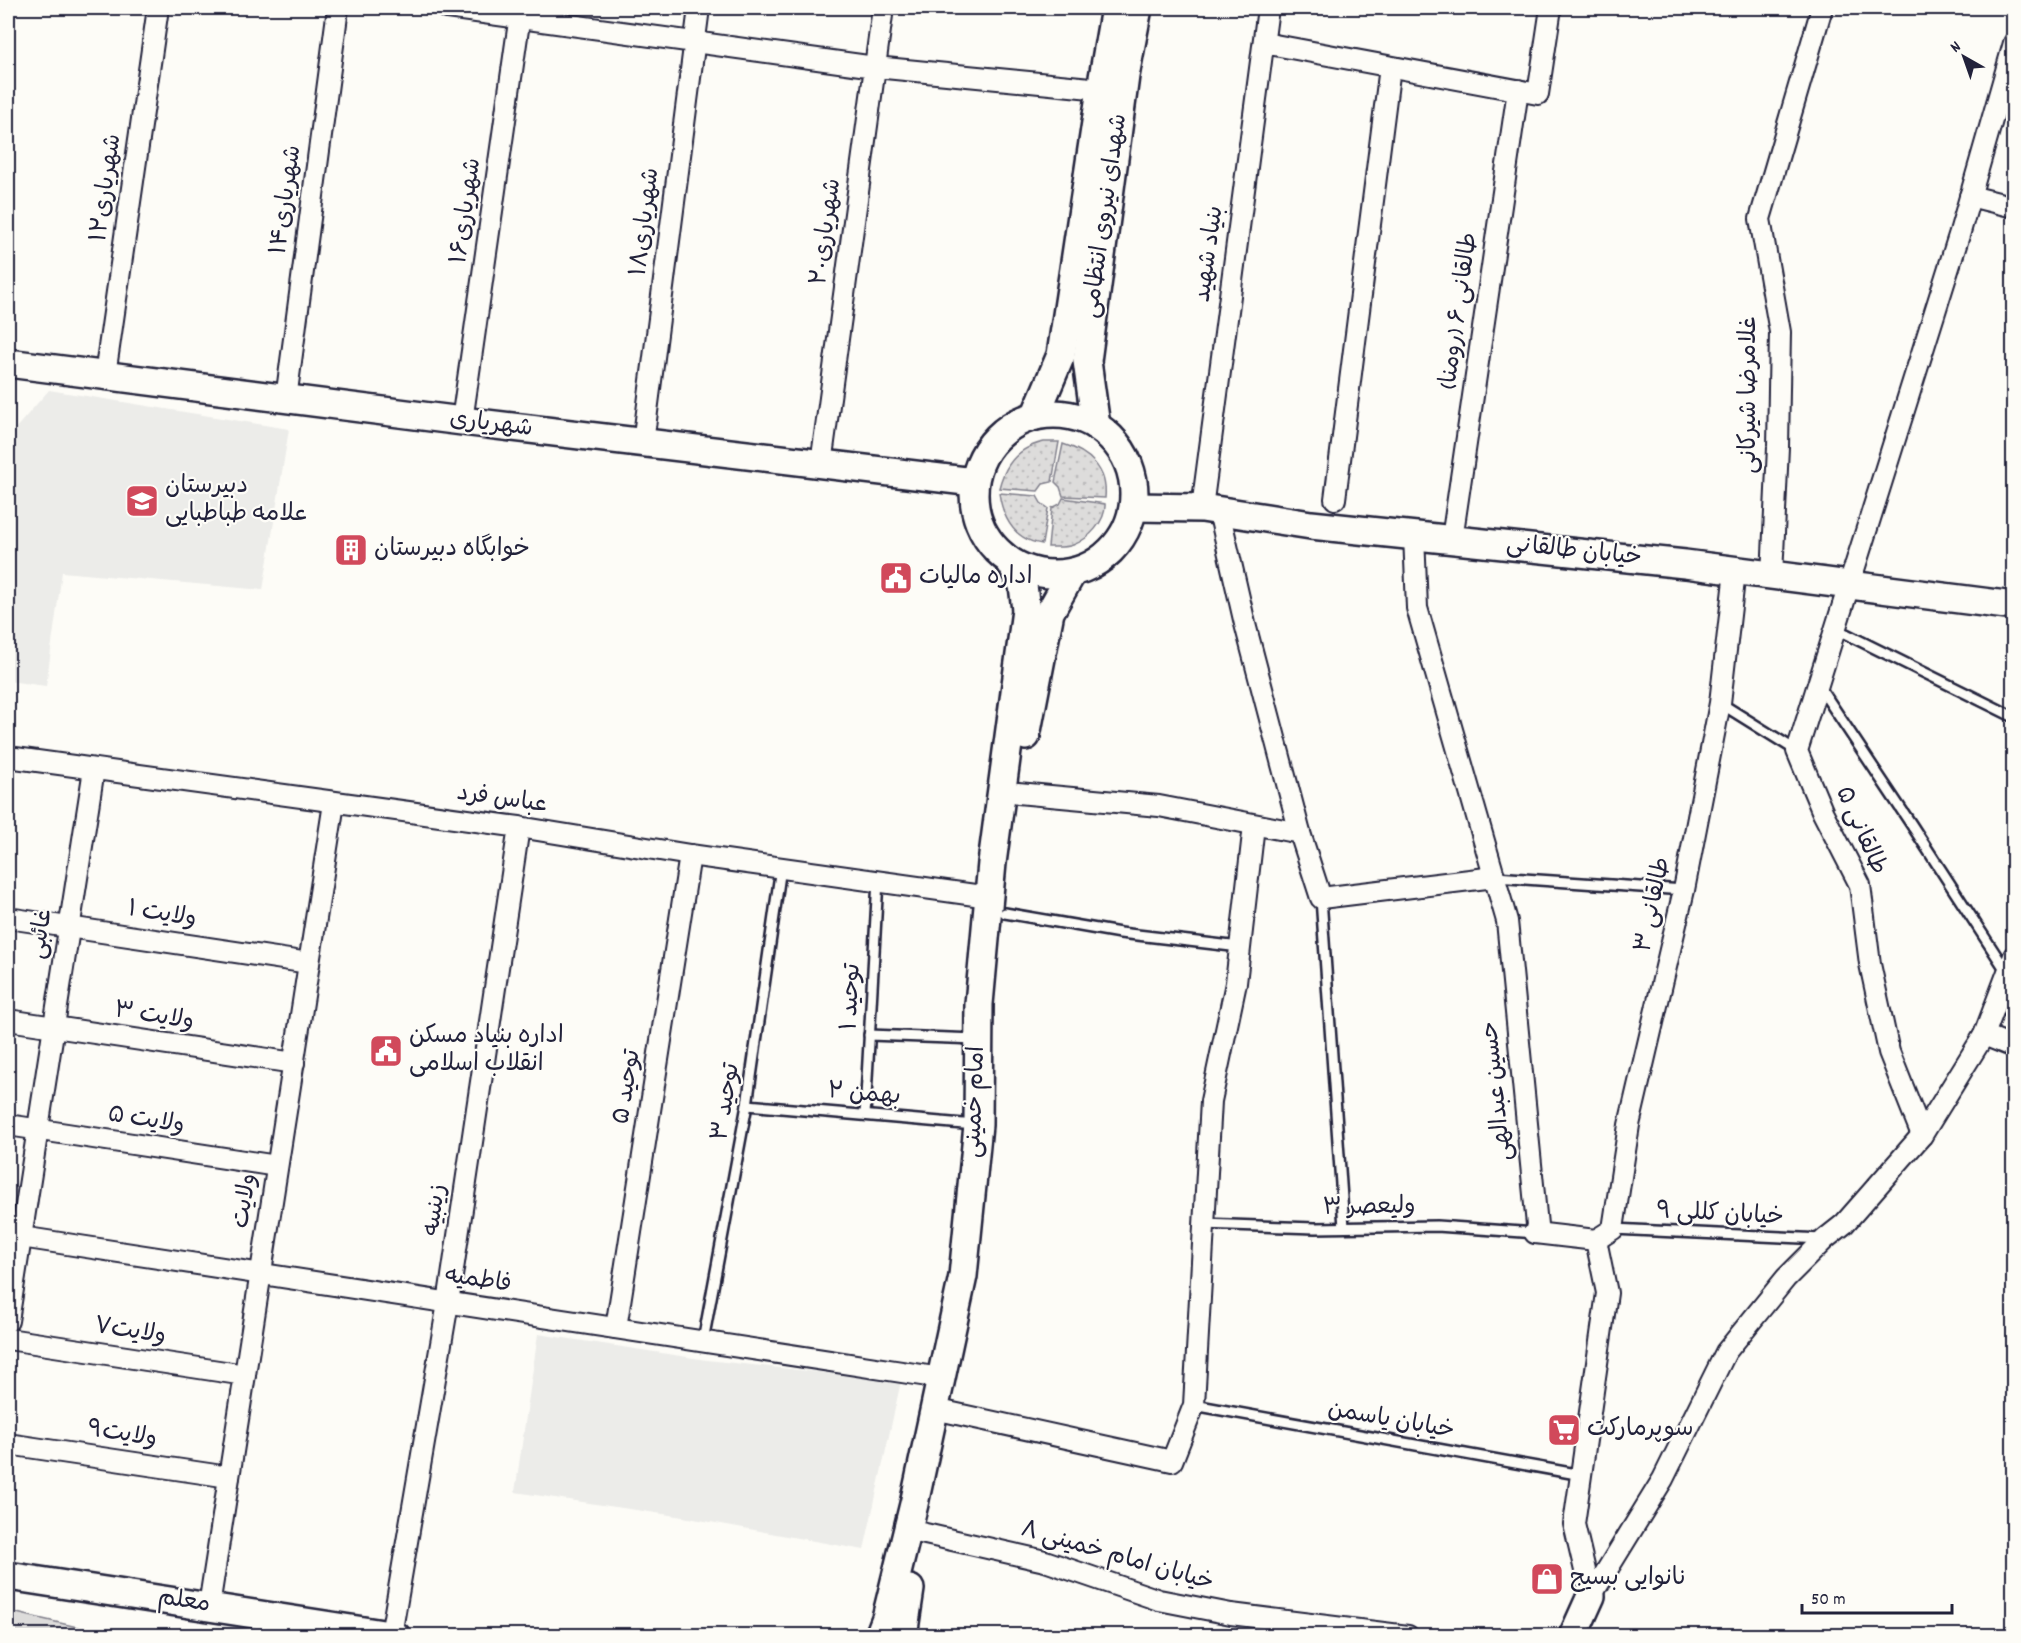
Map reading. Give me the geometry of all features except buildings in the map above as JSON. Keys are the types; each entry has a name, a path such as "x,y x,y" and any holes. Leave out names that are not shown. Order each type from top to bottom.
{"main road":[{"name":"شهدای نیروی انتظامی","path":"1035,416 1061,355 1115,8"},
{"name":"شهدای نیروی انتظامی","path":"1096,426 1087,361 1125,76 1138,8"},
{"name":"شهریاری","path":"8,363 462,421 974,482"},
{"path":"1067,415 1096,426 1119,447 1132,476 1134,507 1122,537 1101,560 1072,573 1041,574 1011,563 988,542 975,513 974,482 985,452 1007,429 1035,416 1067,415"},
{"name":"خیابان طالقانی","path":"1134,507 1210,510 1311,525 1736,571 2013,606"},
{"name":"امام خمینی","path":"879,1635 886,1618 963,1276 978,1125 979,1004 997,905 1026,610 1023,585 1011,563"},
{"name":"امام خمینی","path":"903,1635 921,1533 981,1278 996,1126 997,905 1008,866 1027,730 1050,612 1072,573"},
{"name":"معلم","path":"8,1576 394,1635"},
{"path":"1573,1635 1591,1596"}],"street":[{"name":"شهریاری۱۲","path":"105,375 158,8"},
{"name":"شهریاری۱۴","path":"286,399 338,8"},
{"path":"447,8 521,13 695,42 875,67 1101,89"},
{"name":"شهریاری۱۸","path":"643,443 699,8"},
{"name":"شهریاری۲۰","path":"821,464 883,8"},
{"name":"بنیاد شهید","path":"1210,510 1268,8"},
{"path":"1264,44 1538,94 1551,8"},
{"name":"غلامرضا شیرکانی","path":"1772,576 1780,332 1760,219 1822,8"},
{"name":"شهریاری۱۶","path":"462,421 521,13"},
{"path":"1797,751 1970,196 2013,43"},
{"path":"1335,500 1390,66"},
{"name":"طالقانی ۶ (رومنا)","path":"1452,539 1518,90"},
{"path":"1970,196 2013,207"},
{"path":"1210,510 1245,624 1300,833 1321,898 1495,877"},
{"name":"حسین عبدالهی","path":"1414,535 1417,608 1507,921 1537,1225 1535,1233"},
{"name":"طالقانی ۳","path":"1613,1229 1629,1125 1684,890 1720,703 1736,571"},
{"name":"طالقانی ۵","path":"1797,751 1823,813 1860,885 1870,964 1889,1052 1922,1135"},
{"name":"عباس فرد","path":"8,757 878,880 997,905"},
{"name":"غائبی","path":"8,1321 14,1236 37,1130 94,769"},
{"path":"1018,793 1159,806 1300,833"},
{"name":"ولایت","path":"208,1606 334,803"},
{"path":"948,1412 1172,1461 1194,1405 1211,1101 1236,983 1254,825"},
{"name":"زینبیه","path":"394,1635 448,1303 519,828"},
{"name":"توحید ۵","path":"616,1328 690,855"},
{"name":"ولایت ۱","path":"8,918 309,963"},
{"path":"1591,1596 1663,1479 1726,1352 1786,1278 1825,1239 1844,1224 1922,1135 1984,1035 2010,964"},
{"name":"ولایت ۳","path":"8,1020 294,1063"},
{"path":"1984,1035 2013,1047"},
{"name":"ولایت ۵","path":"8,1125 277,1166"},
{"path":"1535,1233 1596,1240 1613,1229"},
{"name":"فاطمیه","path":"14,1236 941,1378"},
{"path":"1591,1596 1574,1524 1607,1293 1596,1240"},
{"name":"ولایت۷","path":"8,1339 245,1375"},
{"name":"ولایت۹","path":"8,1444 229,1477"},
{"name":"خیابان امام خمینی ۸","path":"921,1533 1045,1561 1159,1600 1231,1614 1408,1635"}],"lane":[{"path":"1834,628 2013,717"},
{"path":"1817,684 1911,824 2010,964"},
{"path":"1720,703 1797,751"},
{"name":"توحید ۳","path":"704,1341 747,1105 781,867"},
{"path":"1495,877 1684,890"},
{"name":"توحید ۱","path":"865,1115 878,880"},
{"path":"1321,898 1344,1227"},
{"path":"997,905 1120,933 1240,947"},
{"path":"869,1035 979,1039"},
{"name":"بهمن ۲","path":"747,1105 978,1125"},
{"name":"ولیعصر ۳","path":"1203,1224 1315,1228 1437,1226 1535,1233"},
{"name":"خیابان کللی ۹","path":"1613,1229 1825,1239"},
{"name":"خیابان یاسمن","path":"1194,1405 1582,1475"}],"shaded area":[{"name":"دبیرستان علامه طباطبایی","path":"49,390 289,429 263,590 62,572 46,686 8,681 8,437"},
{"path":"1044,442 1059,442 1052,482 1043,484 1038,491 999,488 1005,471 1014,458 1027,448"},
{"path":"1063,444 1081,452 1095,463 1103,478 1105,498 1063,496 1060,487 1055,482"},
{"path":"999,493 1037,496 1048,508 1042,544 1024,538 1012,527 1007,520"},
{"path":"1063,498 1105,504 1103,517 1095,529 1079,542 1067,547 1048,547 1052,508 1060,504"},
{"path":"538,1334 707,1360 901,1381 864,1550 683,1517 515,1492"},
{"path":"8,1611 112,1635 8,1635"}],"place":[{"name":"دبیرستان علامه طباطبایی","path":"142,501"},
{"name":"خوابگاه دبیرستان","path":"351,550"},
{"name":"اداره مالیات","path":"896,578"},
{"name":"اداره بنیاد مسکن انقلاب اسلامی","path":"386,1051"},
{"name":"سوپرمارکت","path":"1564,1430"},
{"name":"نانوایی بسیج","path":"1547,1579"}]}
